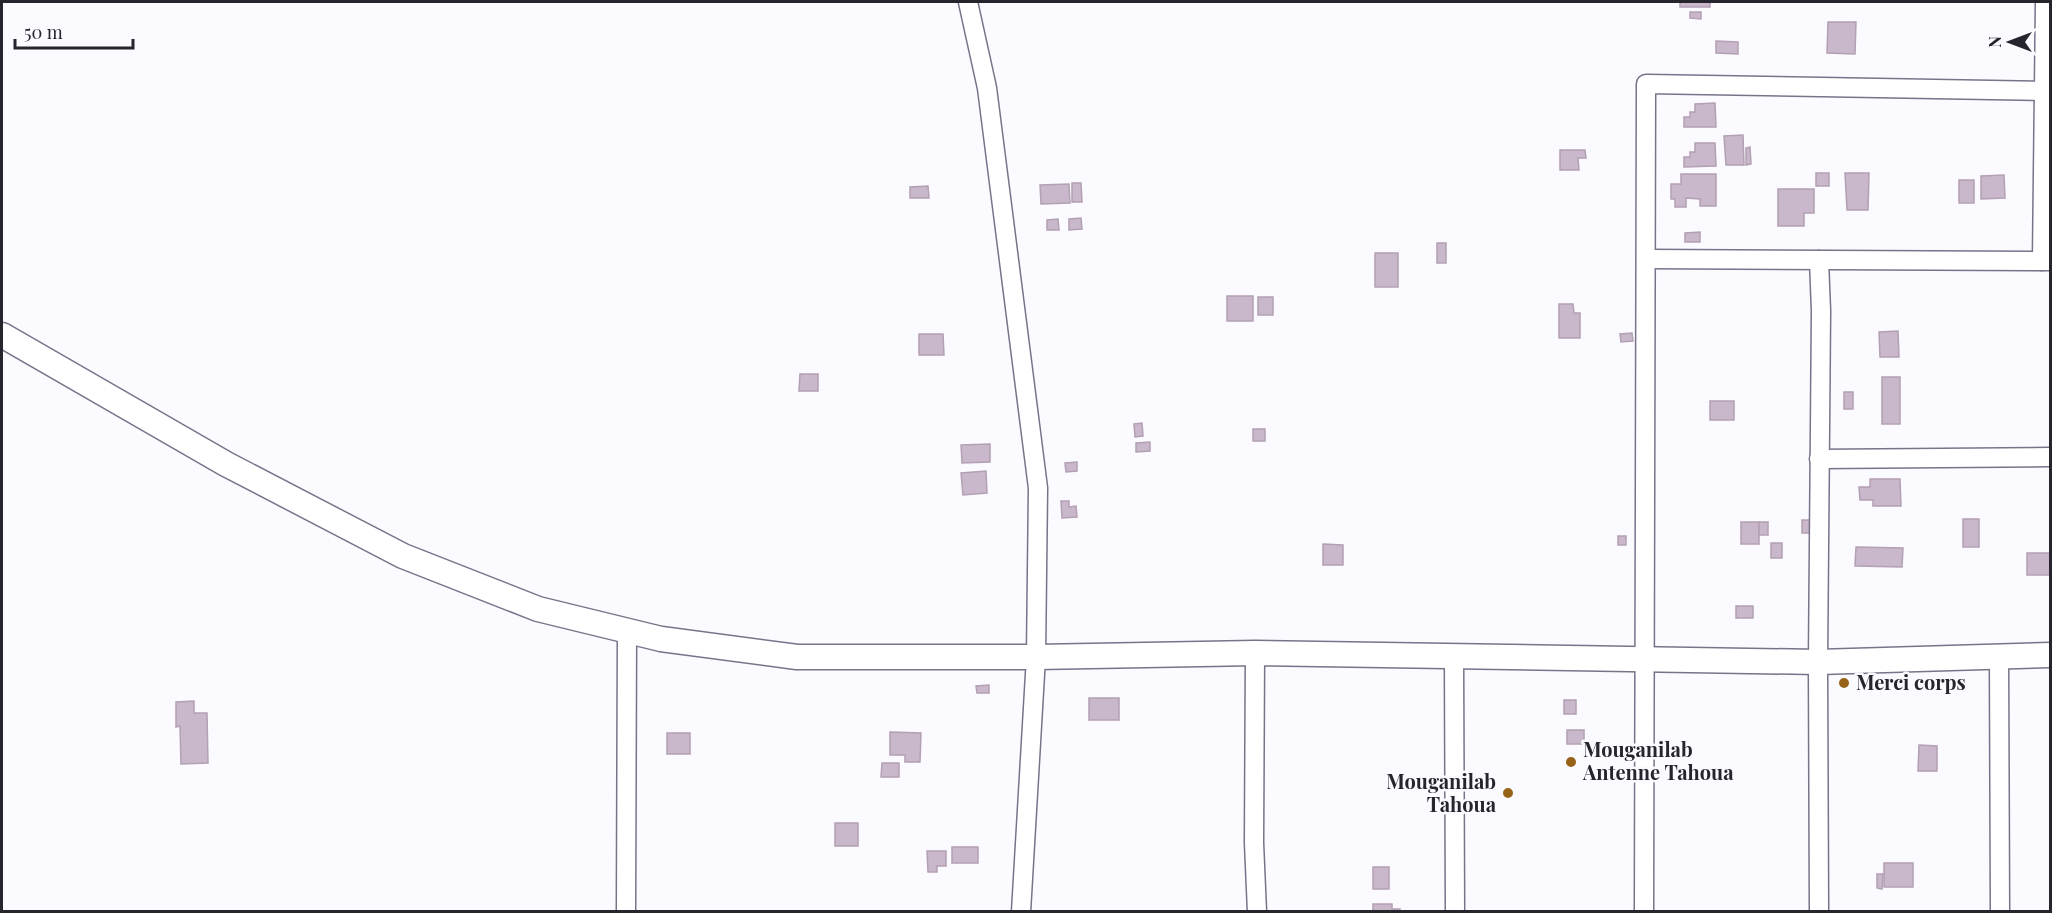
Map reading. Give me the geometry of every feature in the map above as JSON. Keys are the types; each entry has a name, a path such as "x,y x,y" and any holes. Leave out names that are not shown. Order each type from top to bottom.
{"street":[{"path":"968,2 987,88 1038,488 1036,657 1020,912"},
{"path":"1646,260 2046,261 2045,2"},
{"path":"1644,912 1646,84 2044,91"},
{"path":"1819,260 1821,311 1818,662 1819,912"},
{"path":"2,335 226,464 403,556 538,609 661,639 797,657 1036,657 1255,653 1454,658 1818,662 2050,655"},
{"path":"1819,459 2050,457"},
{"path":"626,912 627,631"},
{"path":"1255,653 1254,843 1257,912"},
{"path":"1999,656 2000,912"},
{"path":"1454,658 1455,912"}],"building":[{"path":"1680,2 1710,2 1710,7 1680,7"},
{"path":"1690,12 1701,12 1701,19 1690,18"},
{"path":"1828,22 1856,22 1855,54 1827,53"},
{"path":"1716,41 1738,42 1738,54 1716,53"},
{"path":"1715,103 1716,127 1684,127 1684,117 1690,117 1690,112 1695,112 1695,104"},
{"path":"1743,135 1744,165 1726,165 1724,136"},
{"path":"1695,143 1715,143 1716,166 1684,167 1684,157 1690,157 1690,152 1695,152"},
{"path":"1750,147 1751,164 1746,165 1746,148"},
{"path":"1560,150 1585,150 1586,158 1578,158 1579,170 1560,170"},
{"path":"1816,173 1829,173 1829,186 1816,186"},
{"path":"1845,173 1869,173 1868,210 1847,210"},
{"path":"1681,174 1716,174 1716,206 1700,206 1700,199 1686,198 1686,207 1675,207 1675,199 1671,199 1671,184 1681,184"},
{"path":"2004,175 2005,198 1981,199 1981,176"},
{"path":"1959,180 1974,180 1974,203 1959,203"},
{"path":"1072,183 1081,183 1082,202 1072,202"},
{"path":"1069,184 1070,203 1041,204 1040,185"},
{"path":"928,186 929,198 910,198 910,187"},
{"path":"1778,189 1814,189 1814,213 1804,213 1804,226 1778,226"},
{"path":"1081,218 1082,229 1069,230 1069,219"},
{"path":"1058,219 1059,230 1047,230 1047,220"},
{"path":"1700,232 1700,242 1685,242 1685,233"},
{"path":"1437,243 1446,243 1446,263 1437,263"},
{"path":"1375,253 1398,253 1398,287 1375,287"},
{"path":"1227,296 1253,296 1253,321 1227,321"},
{"path":"1258,297 1273,297 1273,315 1258,315"},
{"path":"1559,304 1573,304 1574,313 1580,313 1580,338 1559,338"},
{"path":"1898,331 1899,357 1880,357 1879,332"},
{"path":"1632,333 1633,341 1621,342 1620,334"},
{"path":"919,334 943,334 944,355 919,355"},
{"path":"800,374 818,374 818,391 799,391"},
{"path":"1882,377 1900,377 1900,424 1882,424"},
{"path":"1844,392 1853,392 1853,409 1844,409"},
{"path":"1710,401 1734,401 1734,420 1710,420"},
{"path":"1142,423 1143,436 1135,437 1134,424"},
{"path":"1253,429 1265,429 1265,441 1253,441"},
{"path":"1150,442 1150,451 1136,452 1136,443"},
{"path":"990,444 990,462 962,463 961,445"},
{"path":"1077,462 1077,471 1066,472 1065,463"},
{"path":"986,471 987,493 963,495 961,473"},
{"path":"1870,479 1900,479 1901,506 1873,506 1873,500 1860,500 1859,487 1870,487"},
{"path":"1061,501 1069,501 1069,507 1076,506 1077,517 1062,518"},
{"path":"1963,519 1979,519 1979,547 1963,547"},
{"path":"1802,520 1810,520 1810,533 1802,533"},
{"path":"1741,522 1759,522 1759,544 1741,544"},
{"path":"1759,522 1768,522 1768,535 1759,535"},
{"path":"1618,536 1626,536 1626,545 1618,545"},
{"path":"1771,543 1782,543 1782,558 1771,558"},
{"path":"1323,544 1343,545 1343,565 1323,565"},
{"path":"1856,547 1903,548 1902,567 1855,566"},
{"path":"2027,553 2050,553 2050,575 2027,575"},
{"path":"1736,606 1753,606 1753,618 1736,618"},
{"path":"989,685 989,693 977,693 976,686"},
{"path":"1089,698 1119,698 1119,720 1089,720"},
{"path":"1564,700 1576,700 1576,714 1564,714"},
{"path":"194,701 194,713 207,713 208,763 181,764 180,726 176,727 176,702"},
{"path":"1567,730 1584,730 1584,744 1567,744"},
{"path":"890,732 921,733 920,762 905,762 905,755 890,755"},
{"path":"667,733 690,733 690,754 667,754"},
{"path":"1919,745 1937,746 1937,771 1918,771"},
{"path":"882,763 899,763 899,777 881,777"},
{"path":"835,823 858,823 858,846 835,846"},
{"path":"952,847 978,847 978,863 952,863"},
{"path":"927,851 946,851 946,866 937,866 937,872 928,872"},
{"path":"1884,863 1913,863 1913,887 1884,887"},
{"path":"1373,867 1389,867 1389,889 1373,889"},
{"path":"1877,874 1883,874 1882,889 1877,888"},
{"path":"1373,904 1392,904 1392,909 1400,909 1400,912 1373,912"}],"place":[{"name":"Merci corps","path":"1844,683"},
{"name":"Mouganilab Antenne Tahoua","path":"1571,762"},
{"name":"Mouganilab Tahoua","path":"1508,793"}]}
